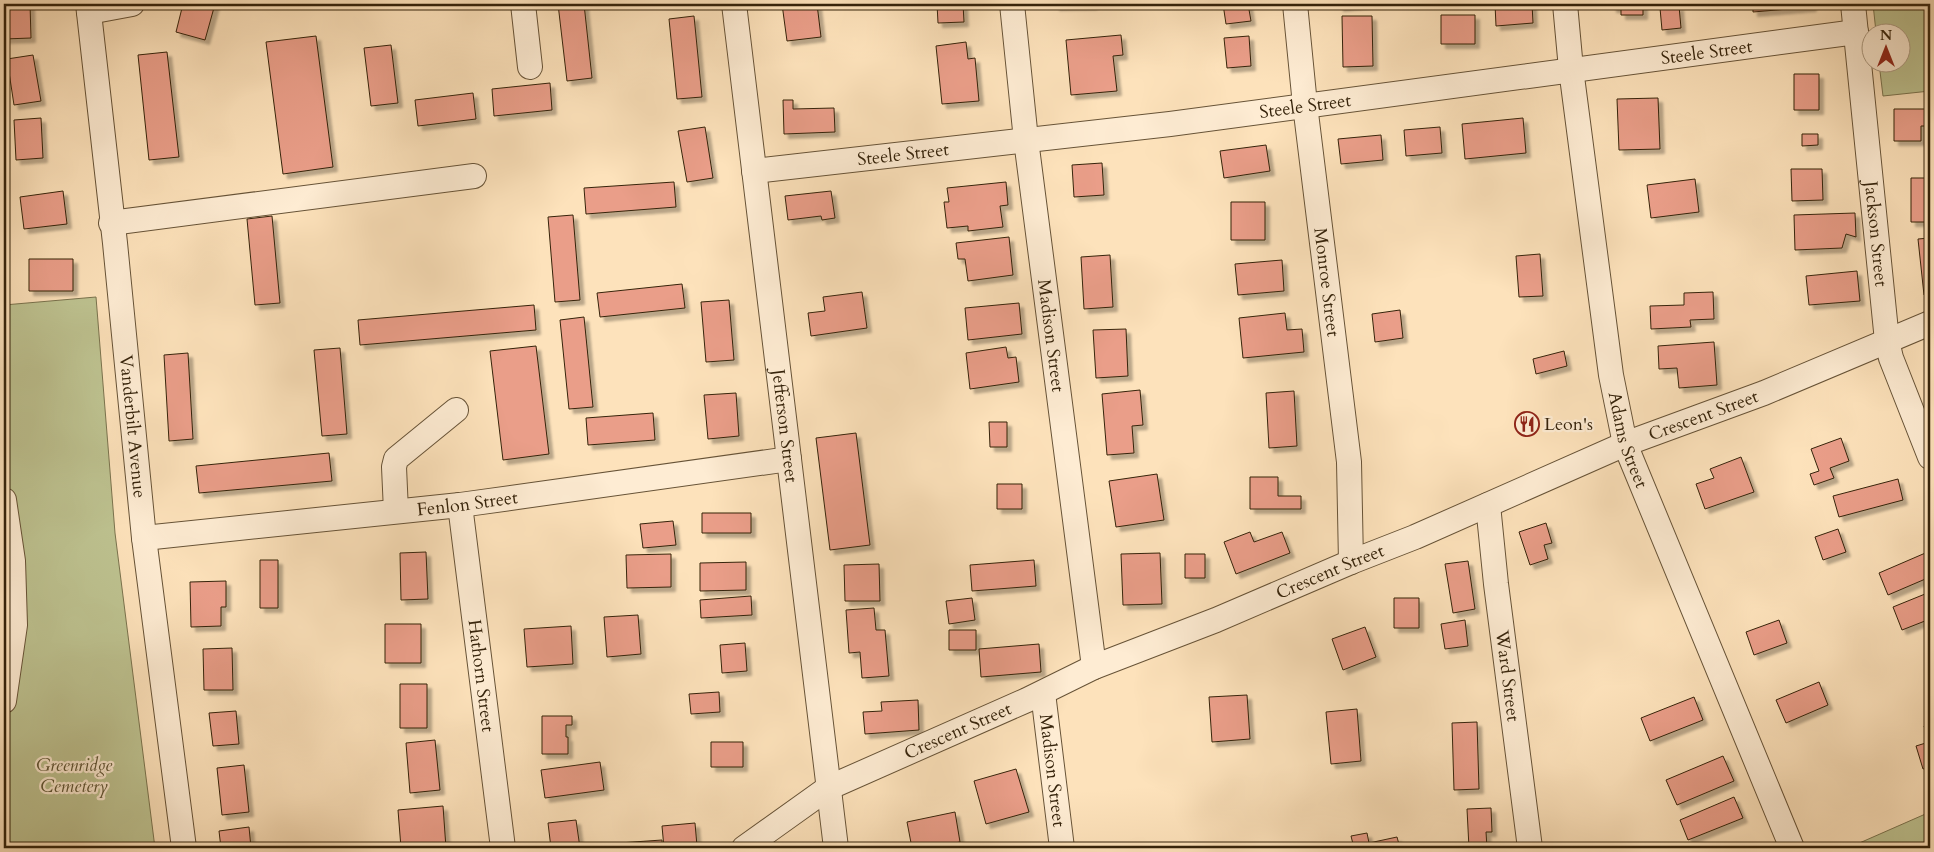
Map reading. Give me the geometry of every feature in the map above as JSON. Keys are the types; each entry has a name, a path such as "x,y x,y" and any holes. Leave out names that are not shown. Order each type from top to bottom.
{"street":[{"path":"88,8 132,4"},
{"path":"523,4 530,67"},
{"name":"Jefferson Street","path":"734,4 836,848"},
{"name":"Madison Street","path":"1012,4 1026,140 1094,667"},
{"name":"Monroe Street","path":"1295,4 1305,106 1349,462 1351,562"},
{"name":"Adams Street","path":"1565,4 1571,70 1611,375 1625,444 1792,848"},
{"name":"Jackson Street","path":"1853,4 1887,341 1891,358 1930,457"},
{"name":"Vanderbilt Avenue","path":"88,8 144,538 184,848"},
{"name":"Steele Street","path":"754,172 1170,124 1856,32"},
{"path":"111,223 474,176"},
{"name":"Crescent Street","path":"744,848 828,788 1043,692 1094,667 1216,620 1351,562 1416,537 1625,444 1764,393 1930,323"},
{"path":"396,511 394,467 396,459 456,410"},
{"name":"Fenlon Street","path":"144,538 460,505 789,459"},
{"path":"4,500 13,561 15,625 4,701"},
{"name":"Hathorn Street","path":"460,505 503,848"},
{"name":"Ward Street","path":"1488,505 1496,584 1530,848"},
{"name":"Madison Street","path":"1043,692 1062,848"}],"green space":[{"path":"1873,4 1930,4 1930,91 1883,96 1880,72 1912,72 1912,22 1875,22"},
{"name":"Greenridge Cemetery","path":"96,297 115,533 155,848 4,848 4,305"},
{"path":"1930,812 1930,848 1848,848"}],"building":[{"path":"4,4 30,4 31,38 4,39"},
{"path":"183,4 215,4 205,40 176,32"},
{"path":"558,4 584,4 592,78 567,81"},
{"path":"782,4 817,4 821,37 787,41"},
{"path":"937,4 963,4 964,22 938,23"},
{"path":"1055,4 1093,4 1093,5 1055,6"},
{"path":"1223,4 1248,4 1251,21 1226,24"},
{"path":"1339,4 1365,4 1339,7"},
{"path":"1495,4 1532,4 1533,23 1496,26"},
{"path":"1612,4 1643,4 1643,15 1621,15 1621,8 1612,8"},
{"path":"1753,4 1812,4 1812,7 1753,12"},
{"path":"1679,6 1681,28 1662,30 1660,8"},
{"path":"1441,15 1475,15 1475,44 1441,44"},
{"path":"694,16 702,97 677,99 669,19"},
{"path":"1342,16 1372,16 1373,66 1343,67"},
{"path":"1121,35 1123,55 1113,56 1117,91 1071,95 1066,40"},
{"path":"316,36 333,167 283,174 266,42"},
{"path":"1249,36 1251,66 1227,68 1224,38"},
{"path":"966,42 968,59 975,58 979,101 942,104 936,46"},
{"path":"391,45 398,103 371,106 364,48"},
{"path":"167,52 179,157 149,160 138,55"},
{"path":"33,55 41,101 14,105 7,59"},
{"path":"1794,74 1819,74 1819,110 1794,110"},
{"path":"550,83 552,110 494,116 492,89"},
{"path":"473,93 476,119 418,126 415,100"},
{"path":"1658,98 1660,149 1619,150 1617,99"},
{"path":"783,100 793,100 793,109 834,108 835,132 784,134"},
{"path":"1894,109 1930,109 1930,126 1921,126 1921,141 1894,141"},
{"path":"41,118 43,158 16,160 14,120"},
{"path":"1523,118 1526,153 1465,159 1462,124"},
{"path":"705,127 713,178 687,182 678,131"},
{"path":"1440,127 1442,153 1406,156 1404,130"},
{"path":"1802,134 1818,134 1818,145 1802,146"},
{"path":"1381,135 1383,160 1341,164 1338,139"},
{"path":"1266,145 1270,171 1224,178 1220,151"},
{"path":"1102,163 1104,195 1074,197 1072,165"},
{"path":"1791,169 1822,169 1823,200 1792,201"},
{"path":"1911,178 1930,178 1930,222 1911,222"},
{"path":"1695,179 1699,212 1651,218 1647,185"},
{"path":"674,182 676,207 586,214 584,188"},
{"path":"1006,182 1008,205 1000,206 1003,227 968,231 968,226 947,228 944,202 949,202 947,188"},
{"path":"63,191 67,224 24,229 20,197"},
{"path":"831,191 835,218 822,220 821,216 788,220 785,196"},
{"path":"1231,202 1265,202 1265,240 1231,240"},
{"path":"1855,213 1856,237 1846,234 1842,248 1795,250 1794,215"},
{"path":"573,215 580,300 555,302 548,217"},
{"path":"272,216 280,303 255,305 247,219"},
{"path":"1009,237 1013,275 968,281 965,259 958,259 956,243"},
{"path":"1930,238 1930,294 1924,295 1918,239"},
{"path":"1540,254 1543,296 1519,297 1516,256"},
{"path":"1110,255 1113,307 1084,309 1081,257"},
{"path":"29,259 73,259 73,291 29,291"},
{"path":"1282,260 1284,291 1238,295 1235,264"},
{"path":"1857,271 1860,301 1809,305 1806,276"},
{"path":"682,284 685,308 600,317 597,293"},
{"path":"862,292 867,328 811,336 808,313 825,311 823,297"},
{"path":"1713,292 1714,319 1690,320 1691,327 1651,329 1650,306 1684,305 1684,293"},
{"path":"729,300 734,360 706,362 701,302"},
{"path":"1019,303 1022,334 968,340 965,308"},
{"path":"534,305 536,330 360,345 358,320"},
{"path":"1400,310 1403,338 1375,342 1372,314"},
{"path":"1285,313 1287,330 1302,329 1304,352 1243,358 1239,318"},
{"path":"584,317 593,407 569,409 560,320"},
{"path":"1126,329 1128,376 1096,378 1093,330"},
{"path":"1714,342 1717,385 1679,388 1677,368 1659,369 1658,346"},
{"path":"536,346 549,454 503,460 490,351"},
{"path":"1006,347 1008,358 1016,357 1019,382 970,389 966,353"},
{"path":"340,348 347,434 322,436 314,350"},
{"path":"1564,351 1567,366 1536,374 1533,359"},
{"path":"188,353 193,439 169,441 164,355"},
{"path":"1140,390 1143,425 1132,426 1134,453 1107,455 1102,394"},
{"path":"1294,391 1297,446 1269,448 1266,393"},
{"path":"736,393 739,436 708,439 704,395"},
{"path":"653,413 655,440 588,445 586,418"},
{"path":"989,422 1007,422 1007,447 990,447"},
{"path":"856,433 870,545 830,550 816,438"},
{"path":"1841,438 1849,461 1830,468 1834,478 1814,485 1810,474 1819,471 1811,449"},
{"path":"329,453 332,481 199,493 196,466"},
{"path":"1741,457 1754,492 1705,509 1696,484 1714,478 1710,469"},
{"path":"1157,474 1164,520 1116,527 1109,481"},
{"path":"1250,477 1278,477 1278,496 1301,496 1301,509 1250,509"},
{"path":"1898,479 1903,500 1839,517 1833,496"},
{"path":"997,484 1022,484 1022,509 997,509"},
{"path":"702,513 751,513 751,533 702,533"},
{"path":"673,521 676,545 643,548 640,524"},
{"path":"1546,523 1552,543 1544,545 1548,559 1530,565 1519,532"},
{"path":"1838,529 1846,552 1823,560 1815,537"},
{"path":"1250,532 1254,542 1282,532 1290,553 1236,574 1224,542"},
{"path":"1930,551 1930,577 1888,595 1879,573"},
{"path":"426,552 428,599 401,600 400,553"},
{"path":"1160,553 1162,604 1123,605 1121,554"},
{"path":"671,554 671,587 627,588 626,555"},
{"path":"1185,554 1205,554 1205,578 1185,578"},
{"path":"260,560 278,560 278,608 260,608"},
{"path":"1034,560 1036,586 972,591 970,565"},
{"path":"1468,561 1475,609 1453,613 1445,564"},
{"path":"746,562 746,590 700,591 700,563"},
{"path":"879,564 880,601 845,601 844,565"},
{"path":"226,581 226,607 221,607 221,626 191,627 190,582"},
{"path":"1930,592 1930,619 1902,630 1893,607"},
{"path":"751,596 752,615 701,618 700,600"},
{"path":"972,598 975,620 949,624 946,601"},
{"path":"1394,598 1419,598 1419,628 1394,628"},
{"path":"874,608 876,630 885,630 889,676 862,678 860,652 849,653 846,610"},
{"path":"638,615 641,654 607,657 604,617"},
{"path":"1465,620 1468,646 1445,649 1441,624"},
{"path":"1779,620 1787,643 1754,655 1746,632"},
{"path":"385,624 421,624 421,663 385,663"},
{"path":"571,626 573,664 527,667 524,629"},
{"path":"1365,627 1376,657 1343,670 1332,639"},
{"path":"949,630 976,630 976,650 949,650"},
{"path":"745,643 747,671 722,673 720,645"},
{"path":"1039,644 1041,672 981,677 979,649"},
{"path":"232,648 233,690 204,690 203,649"},
{"path":"1819,682 1828,705 1786,723 1776,700"},
{"path":"400,684 427,684 427,728 400,728"},
{"path":"719,692 720,712 691,714 689,694"},
{"path":"1247,695 1250,739 1212,742 1209,697"},
{"path":"1694,697 1703,720 1650,741 1641,718"},
{"path":"918,700 919,730 865,734 863,712 882,711 881,702"},
{"path":"1357,709 1361,761 1331,764 1326,712"},
{"path":"236,711 239,744 213,746 209,713"},
{"path":"542,716 572,716 572,725 566,725 568,754 542,754"},
{"path":"1477,722 1479,789 1454,790 1452,723"},
{"path":"1930,724 1930,767 1923,769 1916,746 1929,742 1924,726"},
{"path":"435,740 440,790 410,793 406,743"},
{"path":"711,742 743,742 743,767 711,767"},
{"path":"1723,756 1734,781 1677,805 1666,780"},
{"path":"600,762 604,790 545,798 541,770"},
{"path":"244,765 249,812 222,815 217,768"},
{"path":"1016,769 1029,812 986,824 974,781"},
{"path":"1734,797 1743,818 1688,840 1680,820"},
{"path":"443,806 446,848 401,848 398,810"},
{"path":"1491,808 1492,832 1486,832 1487,848 1469,848 1467,809"},
{"path":"955,812 960,842 937,846 938,848 912,848 907,822"},
{"path":"576,820 580,848 551,848 548,823"},
{"path":"695,823 697,846 664,848 662,826"},
{"path":"249,827 251,848 221,848 219,831"},
{"path":"1367,833 1369,843 1397,837 1400,848 1337,848 1353,844 1351,836"},
{"path":"662,840 662,848 620,848 619,843"}],"place":[{"name":"Leon's","path":"1527,424"}]}
